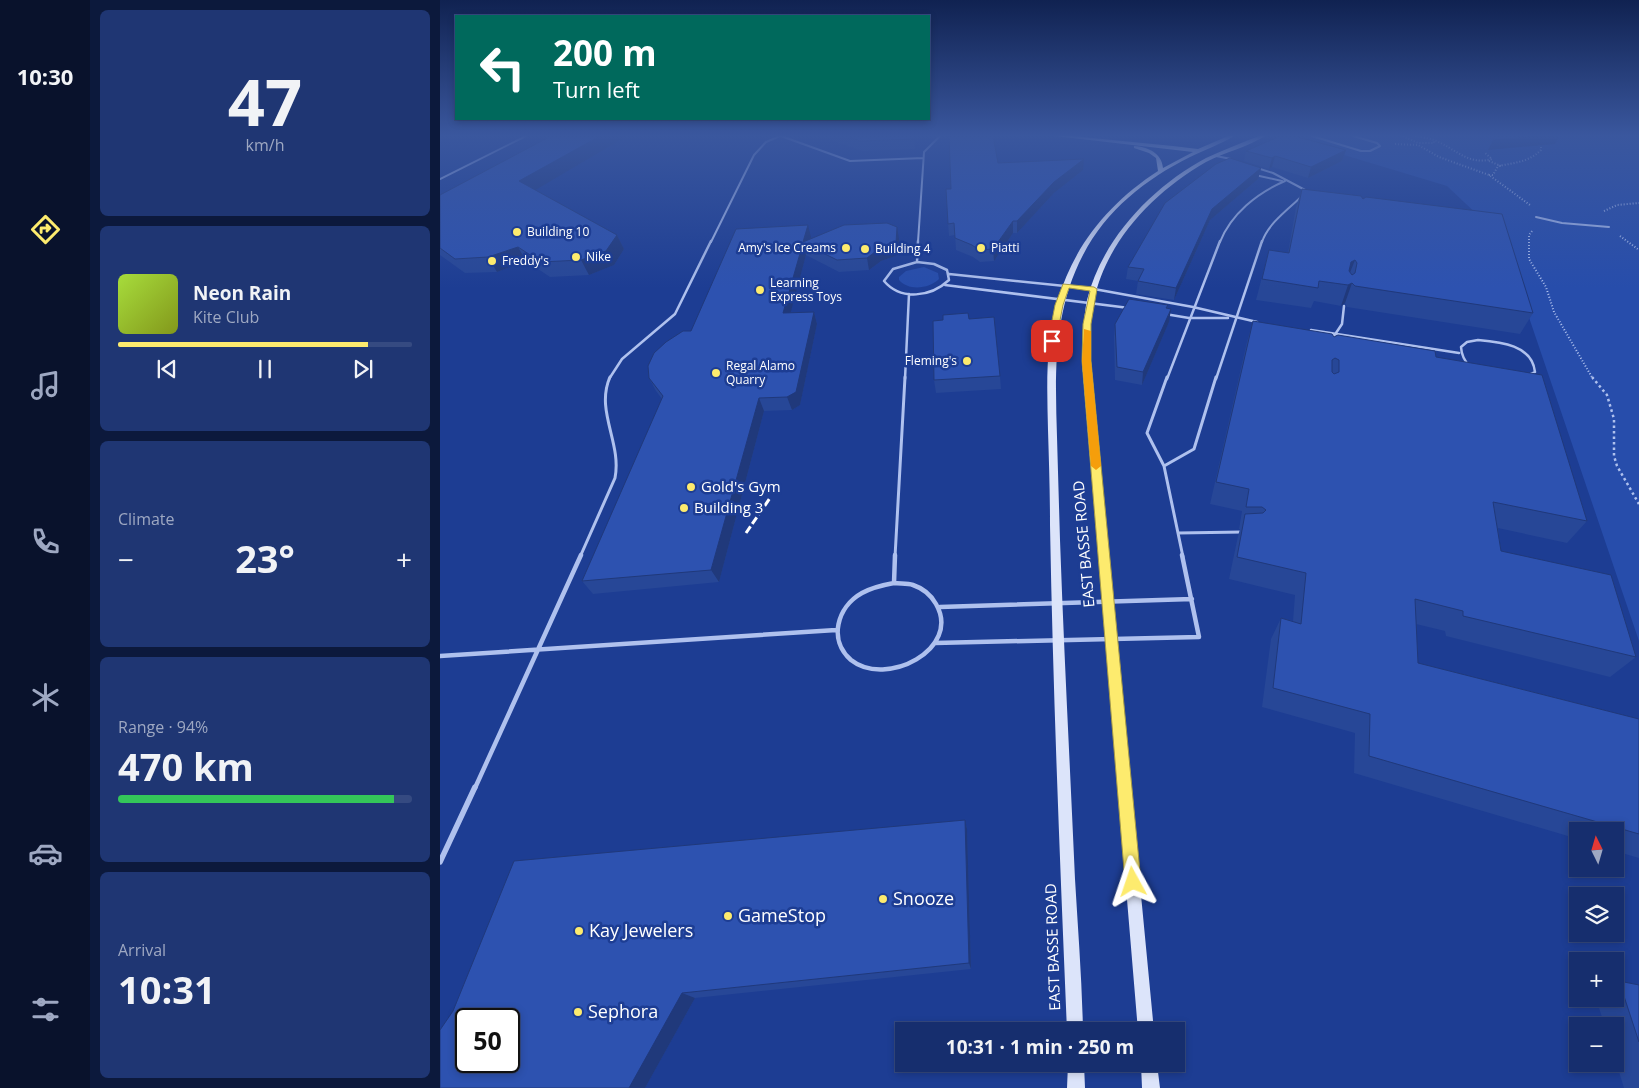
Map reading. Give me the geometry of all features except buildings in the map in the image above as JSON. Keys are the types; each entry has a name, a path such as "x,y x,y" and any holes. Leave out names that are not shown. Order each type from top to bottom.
{"main road":[{"name":"EAST BASSE ROAD","path":"1075,1022 1058,640 1052,341 1061,298 1080,254 1104,217 1118,202 1139,187"},
{"name":"EAST BASSE ROAD","path":"1145,1022 1086,361 1087,324 1094,289 1108,255 1131,221 1156,195 1168,187"},
{"path":"1076,1072 1076,1088"},
{"path":"1150,1072 1151,1088"}],"lane":[{"path":"440,862 615,478 618,468 616,447 603,408 603,398 609,381 615,368 631,349 666,324 675,314 738,187"},
{"path":"918,262 922,187"},
{"path":"935,643 1199,637 1164,466 1147,433 1193,307 1225,229 1247,204 1272,187"},
{"path":"1164,466 1194,449 1235,318 1264,236 1281,215 1310,192 1298,187"},
{"path":"1536,217 1562,223 1609,227"},
{"path":"918,262 934,264 946,270 949,274 949,280 945,285 929,292 909,294 893,291 884,282 885,276 897,267 918,262"},
{"path":"949,274 1094,289 1262,322"},
{"path":"945,285 1061,298 1134,309"},
{"path":"894,583 909,294"},
{"path":"1331,340 1342,324 1344,306"},
{"path":"1162,313 1189,318 1235,318"},
{"path":"1308,330 1459,353 1464,361 1473,369 1503,379 1518,380 1529,377 1535,372 1536,365 1530,357 1507,344 1492,340 1473,341 1460,347 1459,353"},
{"path":"1178,533 1244,532"},
{"path":"894,583 913,585 929,594 940,607 942,618 941,631 935,643 922,657 904,667 883,671 863,668 848,659 838,646 836,630 842,612 855,598 873,588 894,583"},
{"path":"940,607 1192,599"},
{"path":"440,656 836,630"}],"path":[{"path":"1505,187 1534,209 1536,217 1534,227 1529,235 1529,259 1546,286 1554,312 1588,373 1607,394 1614,419 1614,456 1617,466 1639,504"}],"shaded area":[{"path":"1448,187 1639,187 1639,641 1502,238"},
{"path":"924,267 938,273 939,279 924,287 908,286 899,280 899,277 906,271"}],"railway":[{"path":"746,533 770,498"}],"slow traffic":[{"path":"1087,331 1086,361 1096,466"}],"place":[{"name":"Building 10","path":"517,232"},
{"name":"Amy's Ice Creams","path":"846,248"},
{"name":"Piatti","path":"981,248"},
{"name":"Building 4","path":"865,249"},
{"name":"Nike","path":"576,257"},
{"name":"Freddy's","path":"492,261"},
{"name":"Learning Express Toys","path":"760,290"},
{"name":"Fleming's","path":"967,361"},
{"name":"Regal Alamo Quarry","path":"716,373"},
{"name":"Gold's Gym","path":"691,487"},
{"name":"Building 3","path":"684,508"},
{"name":"Snooze","path":"883,899"},
{"name":"GameStop","path":"728,916"},
{"name":"Kay Jewelers","path":"579,931"},
{"name":"Sephora","path":"578,1012"}],"route":[{"path":"1052,341 1059,305 1066,286 1094,289 1087,324 1086,361 1133,882"}]}
